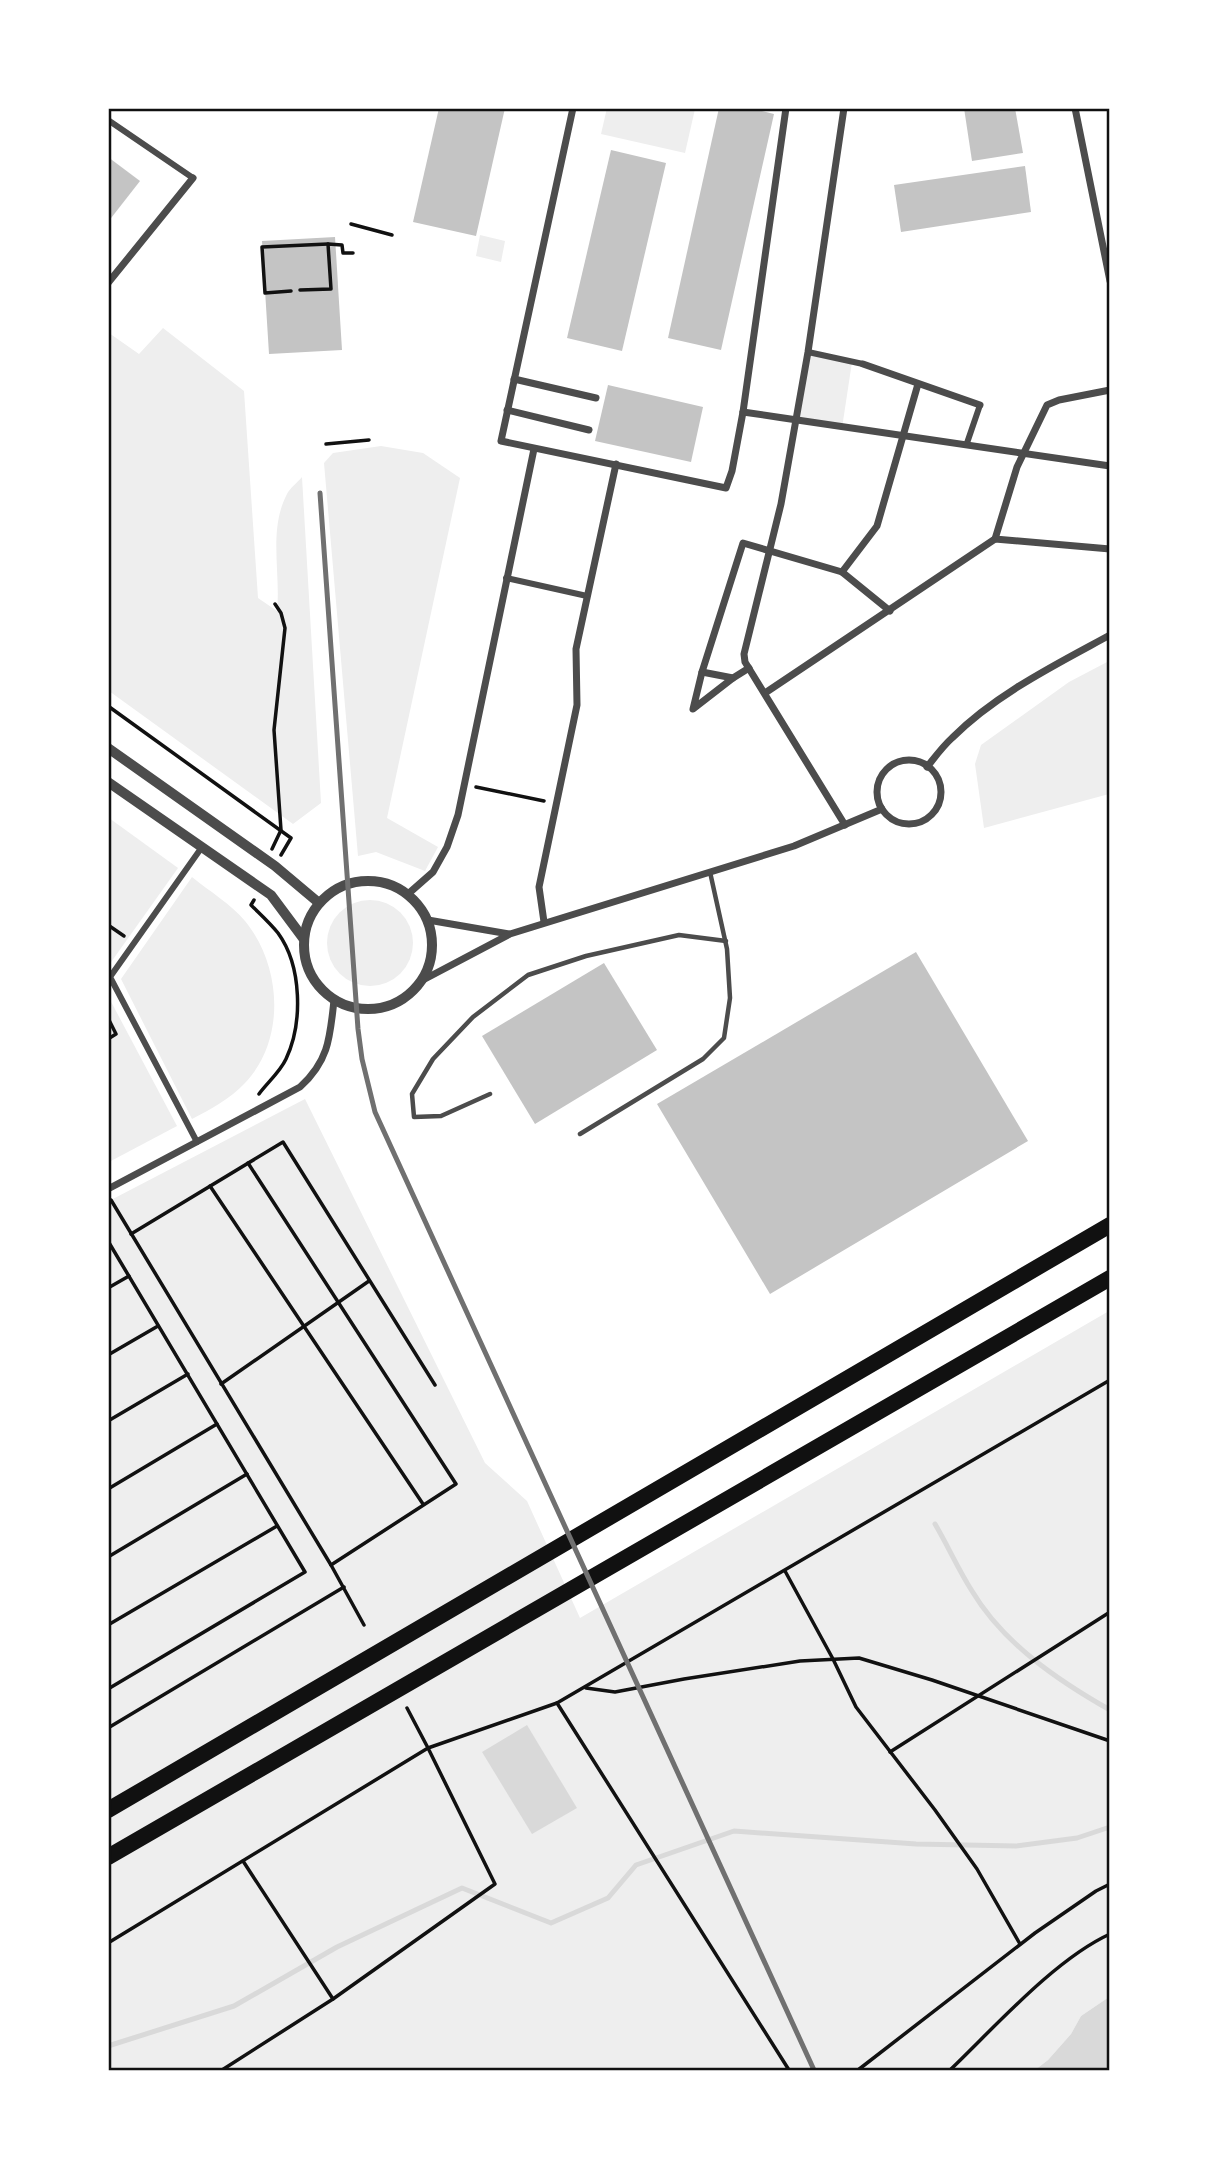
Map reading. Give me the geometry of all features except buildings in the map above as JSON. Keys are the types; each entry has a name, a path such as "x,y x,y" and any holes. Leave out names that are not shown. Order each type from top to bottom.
{"highway":[{"path":"108,1810 1110,1225"},
{"path":"108,1857 1110,1278"}],"street":[{"path":"573,108 501,441 726,488 732,471 743,412 786,108"},
{"path":"844,108 796,420 771,550 744,654 749,668 845,825"},
{"path":"1075,108 1106,244 1110,281"},
{"path":"108,120 193,178 108,283"},
{"path":"808,352 863,364 980,405 967,443"},
{"path":"514,379 596,398"},
{"path":"842,572 877,526 918,384"},
{"path":"995,539 995,532 1023,453 1047,405 1110,390"},
{"path":"507,410 589,430"},
{"path":"743,412 1110,466"},
{"path":"408,894 433,872 447,847 458,815 534,449"},
{"path":"544,922 539,887 577,705 576,649 616,464"},
{"path":"765,693 995,539 1110,550"},
{"path":"749,668 693,709 743,543 842,572 890,611"},
{"path":"506,578 587,596"},
{"path":"928,767 951,738 990,707 1032,678 1110,635"},
{"path":"702,672 733,678"},
{"path":"108,748 275,866 319,903"},
{"path":"904,761 914,761 928,767 938,779 941,789 936,809 929,817 909,824 889,817 882,809 877,800 877,789 886,770 904,761"},
{"path":"108,782 271,895 303,938"},
{"path":"423,980 510,934 794,846 882,809"},
{"path":"197,1142 110,977 202,847"},
{"path":"372,880 391,885 408,894 420,906 428,920 433,940 431,961 423,980 410,995 392,1005 373,1010 353,1008 334,1000 320,989 309,974 303,938 308,919 319,903 334,890 352,882 372,880"},
{"path":"428,920 510,934"},
{"path":"108,1189 300,1087 316,1073 329,1044 334,1000"}],"lane":[{"path":"580,1134 704,1059 724,1038 730,998 726,941 710,873"},
{"path":"490,1094 441,1116 415,1117 412,1094 433,1059 473,1017 527,975 586,956 679,934 726,941"}],"path":[{"path":"351,224 393,235"},
{"path":"300,290 331,289 328,244"},
{"path":"291,291 265,293 262,247 328,244 342,245 343,253 353,253"},
{"path":"326,444 369,440"},
{"path":"272,849 281,830 274,730 285,628 275,604"},
{"path":"108,706 291,838 281,856"},
{"path":"464,784 556,803"},
{"path":"256,897 251,905 278,934 292,960 297,992 295,1031 285,1061 257,1097"},
{"path":"108,925 124,936"},
{"path":"108,1018 116,1034 108,1039"},
{"path":"131,1234 282,1142 435,1385"},
{"path":"248,1163 456,1484 331,1565"},
{"path":"210,1186 424,1505"},
{"path":"108,1197 331,1565 364,1625"},
{"path":"108,1241 305,1572 108,1689"},
{"path":"108,1288 129,1276"},
{"path":"221,1384 370,1280"},
{"path":"108,1355 159,1325"},
{"path":"108,1421 188,1374"},
{"path":"108,1943 428,1748 557,1703 1110,1380"},
{"path":"108,1489 217,1424"},
{"path":"108,1557 247,1474"},
{"path":"108,1625 277,1526"},
{"path":"785,1571 856,1707 977,1869 1020,1944"},
{"path":"108,1728 344,1587"},
{"path":"890,1752 1110,1612"},
{"path":"584,1687 615,1692 800,1661 859,1658 979,1695 1110,1741"},
{"path":"557,1703 789,2070"},
{"path":"222,2070 333,1998 495,1884 407,1707"},
{"path":"243,1861 333,1998"},
{"path":"858,2070 1020,1944 1110,1884"},
{"path":"950,2070 1050,1975 1097,1940 1110,1934"}],"shaded area":[{"path":"607,108 695,109 685,153 601,134"},
{"path":"480,235 505,241 501,262 476,256"},
{"path":"163,328 244,391 258,598 277,611 278,522 287,494 302,477 321,803 293,824 109,691 109,333 139,354"},
{"path":"808,352 852,362 842,428 796,420"},
{"path":"381,446 423,453 460,478 387,818 438,847 425,871 376,852 358,856 324,463 333,453"},
{"path":"1109,661 1109,794 984,828 975,764 981,745 1069,682"},
{"path":"109,818 178,868 109,965"},
{"path":"192,877 227,903 245,921 257,939 272,981 274,1003 268,1046 258,1066 233,1094 192,1119 121,979"},
{"path":"370,900 387,903 401,912 410,926 413,943 410,960 401,974 387,983 370,986 353,983 339,974 330,960 327,943 330,926 339,912 353,903"},
{"path":"108,996 177,1126 109,1162"},
{"path":"305,1099 485,1463 527,1501 580,1618 1109,1311 1109,1997 1081,2016 1071,2034 1048,2060 1035,2070 109,2070 109,1201"},
{"path":"527,1725 577,1808 532,1834 482,1752"},
{"path":"1109,1997 1109,2070 1035,2070 1048,2060 1071,2034 1081,2016"}],"waterway":[{"path":"935,1524 972,1591 999,1627 1015,1644 1051,1673 1110,1710"},
{"path":"108,2046 234,2006 337,1947 462,1888 551,1923 608,1898 636,1865 734,1831 916,1844 1016,1846 1077,1838 1110,1827"}],"railway":[{"path":"320,493 358,1029 362,1059 375,1112 814,2070"}]}
